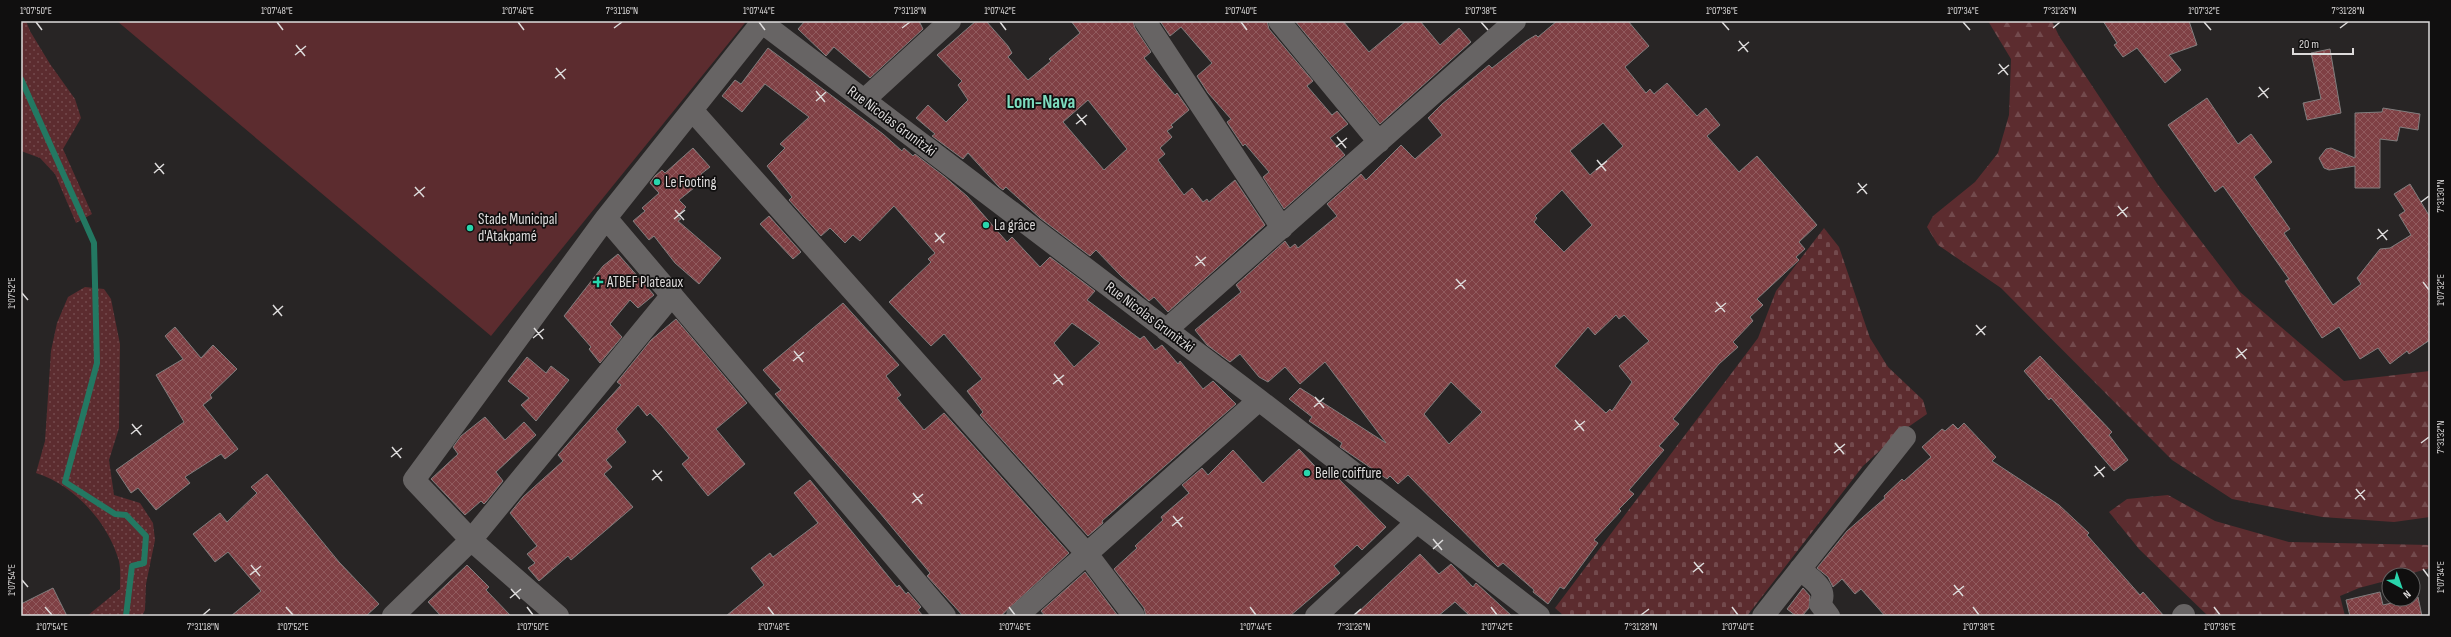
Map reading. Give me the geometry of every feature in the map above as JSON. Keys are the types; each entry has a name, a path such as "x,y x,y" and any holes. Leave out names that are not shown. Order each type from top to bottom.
{"street":[{"path":"864,100 950,21"},
{"path":"1145,21 1282,228"},
{"path":"1279,21 1379,142"},
{"path":"1166,330 1515,21"},
{"path":"558,616 471,540 414,480 606,218 761,22"},
{"name":"Rue Nicolas Grunitzki","path":"761,22 1259,400 1539,616"},
{"path":"692,110 1087,554 1134,616"},
{"path":"606,218 945,616"},
{"path":"393,616 471,540 672,295"},
{"path":"1017,616 1259,400"},
{"path":"1763,616 1905,437"},
{"path":"1316,616 1417,522"},
{"path":"1800,569 1823,591 1824,597 1820,604 1829,616"}],"green space":[{"path":"21,21 26,21 30,31 50,64 75,99 81,118 63,149 92,214 76,223 55,174 40,158 21,151"},
{"name":"Stade Municipal d'Atakpamé","path":"117,21 743,21 745,23 491,336"},
{"path":"1988,21 2052,21 2059,36 2158,185 2240,292 2344,381 2430,371 2430,517 2394,522 2322,517 2232,499 2172,460 2001,288 1938,245 1927,227 1933,216 1975,182 1998,153 2009,115 2011,59"},
{"path":"1824,228 1839,247 1870,338 1888,367 1923,400 1927,414 1898,434 1863,466 1747,616 1564,616 1555,608 1758,338 1776,291"},
{"path":"85,287 104,289 111,299 120,344 119,428 109,460 114,495 140,503 153,523 155,540 146,584 145,610 142,616 87,616 120,589 119,561 107,532 88,507 63,486 36,473 45,441 51,351 57,323 68,297"},
{"path":"2168,495 2215,521 2289,542 2430,545 2430,568 2421,571 2421,567 2381,567 2381,582 2359,588 2340,596 2345,616 2208,616 2139,549 2109,512 2127,499"}],"building":[{"path":"805,21 919,21 923,29 870,78 834,47 826,56 798,29"},
{"path":"976,21 986,21 1008,46 1012,53 1008,57 1028,80 1051,61 1049,59 1080,33 1071,21 1133,21 1135,28 1151,52 1144,58 1175,95 1177,93 1189,110 1171,125 1173,127 1167,131 1172,137 1160,148 1165,154 1158,160 1184,195 1192,188 1203,202 1207,199 1209,202 1235,180 1265,225 1168,312 1154,297 1149,301 1121,276 1096,250 1090,256 1040,218 1006,187 1003,190 999,187 968,153 963,159 932,136 935,134 916,118 928,105 946,122 968,100 958,85 962,81 937,55","holes":["1088,100 1127,149 1104,170 1063,122"]},
{"path":"1160,21 1267,21 1269,29 1313,81 1307,86 1332,115 1337,111 1348,124 1330,138 1345,155 1284,209 1263,177 1269,172 1245,144 1243,146 1227,122 1231,119 1208,93 1197,76 1212,63 1181,27 1170,36"},
{"path":"1295,21 1343,21 1369,52 1406,21 1420,21 1440,45 1459,28 1471,42 1380,124"},
{"path":"1557,21 1628,21 1649,46 1625,67 1646,93 1650,89 1654,94 1667,83 1697,116 1706,108 1720,125 1707,136 1739,172 1757,156 1817,225 1799,242 1805,249 1796,257 1799,260 1757,299 1763,305 1750,317 1753,321 1733,342 1738,347 1719,364 1673,419 1679,424 1659,446 1664,450 1629,490 1634,494 1619,509 1621,511 1594,540 1598,543 1564,589 1560,587 1548,604 1533,592 1534,590 1503,563 1498,567 1408,475 1398,484 1390,476 1387,479 1340,447 1342,443 1309,421 1312,417 1289,399 1300,388 1386,443 1325,362 1300,384 1285,367 1268,382 1259,377 1240,354 1230,362 1207,345 1195,330 1241,292 1236,285 1285,241 1290,248 1295,244 1298,248 1337,216 1327,204 1361,174 1366,180 1401,145 1415,159 1442,135 1428,118 1442,104 1489,65 1492,68 1526,41 1536,35 1538,37","holes":["1603,123 1623,146 1590,175 1570,151","1562,190 1592,225 1564,252 1534,222 1537,218 1535,216","1616,315 1619,319 1624,315 1649,341 1619,366 1632,382 1612,411 1610,409 1606,413 1555,366 1588,327 1595,335","1451,382 1482,412 1449,444 1424,414"]},
{"path":"2103,21 2189,21 2197,45 2169,55 2181,70 2165,83 2137,48 2123,57 2114,45 2117,43"},
{"path":"768,48 883,134 902,151 904,148 913,156 915,154 945,177 967,196 1007,242 1012,237 1040,267 1050,257 1095,291 1087,300 1140,339 1144,336 1155,350 1162,345 1178,364 1180,361 1203,389 1213,381 1236,404 1102,521 1103,523 1088,536 980,415 983,412 967,391 982,379 944,334 931,346 889,302 931,262 928,259 935,253 894,206 860,241 853,235 845,243 830,228 821,236 789,200 792,197 767,166 785,148 780,144 809,117 765,84 742,112 722,96 735,80 741,84","holes":["1072,323 1100,343 1074,367 1054,343"]},
{"path":"2330,49 2341,113 2307,120 2303,103 2321,99 2311,53"},
{"path":"2207,98 2238,144 2251,134 2272,162 2254,177 2290,229 2284,233 2333,305 2361,284 2357,278 2380,249 2390,248 2411,235 2399,215 2405,211 2394,194 2410,184 2430,217 2430,340 2409,354 2407,351 2390,364 2378,348 2360,359 2339,327 2322,338 2285,281 2289,279 2223,186 2215,192 2168,125"},
{"path":"2383,108 2420,114 2418,130 2400,127 2397,141 2380,139 2380,188 2355,188 2355,166 2329,170 2324,168 2319,158 2326,149 2331,148 2355,158 2355,113 2382,112"},
{"path":"693,148 710,167 701,174 705,179 679,200 686,207 677,216 681,219 678,221 721,258 699,284 675,263 654,236 649,240 633,221 645,211 642,208 659,193 650,183 655,176 662,170 665,173"},
{"path":"769,216 801,252 793,259 760,224"},
{"path":"618,254 654,295 638,308 630,300 610,324 622,337 600,363 589,349 591,347 564,316 603,266"},
{"path":"843,303 899,365 886,376 901,395 897,398 924,430 944,413 1069,553 1001,616 963,616 927,576 930,573 880,513 775,394 781,390 763,370"},
{"path":"676,319 747,403 716,429 745,464 708,496 682,464 689,458 650,413 647,416 638,405 616,429 626,442 606,460 612,467 604,474 633,507 571,560 568,556 539,581 528,568 535,563 527,554 537,546 510,513 523,497 563,461 558,455 621,385 617,382 651,340"},
{"path":"175,327 201,358 213,345 237,369 210,395 212,398 203,405 238,449 225,459 221,454 185,477 190,483 156,510 138,488 131,493 116,470 184,422 156,375 183,359 165,336"},
{"path":"2040,356 2112,432 2109,435 2128,460 2114,471 2051,398 2049,400 2024,371"},
{"path":"527,357 546,373 551,366 569,380 536,421 521,405 529,398 508,381"},
{"path":"485,417 505,440 524,422 536,435 496,472 503,481 486,502 484,504 481,501 465,515 431,479 458,454 453,447 461,436"},
{"path":"1964,423 1996,457 1992,461 2059,505 2089,533 2087,535 2140,595 2143,592 2164,616 1885,616 1861,589 1855,594 1842,579 1833,587 1828,577 1817,568 1847,531 1885,498 1884,496 1902,479 1904,481 1931,457 1922,447 1942,429 1945,431 1953,424 1958,429"},
{"path":"1299,449 1326,478 1332,472 1386,527 1362,550 1357,545 1334,566 1340,573 1290,616 1146,616 1144,608 1114,569 1137,548 1135,546 1163,520 1161,517 1189,493 1182,485 1202,468 1208,475 1233,450 1263,483"},
{"path":"267,474 339,562 379,604 366,616 231,616 261,591 228,552 215,562 193,534 220,513 227,522 257,493 251,487"},
{"path":"810,480 897,587 899,585 906,594 908,592 921,607 918,610 923,616 726,616 764,585 751,568 770,553 773,557 818,523 794,493"},
{"path":"1420,554 1439,574 1451,564 1473,587 1476,583 1512,616 1470,616 1455,602 1438,616 1354,616"},
{"path":"467,565 489,587 486,590 511,616 441,616 428,602"},
{"path":"1085,572 1118,616 1045,616 1041,611"},
{"path":"53,588 67,616 21,616 21,604"},
{"path":"1803,588 1810,596 1809,608 1802,616 1796,616 1787,609"},
{"path":"2380,592 2381,607 2420,607 2422,616 2350,616 2346,600"}],"waterway":[{"path":"21,79 94,243 97,363 65,482 115,514 126,515 146,536 144,563 132,566 126,616"}],"place":[{"name":"Le Footing","path":"657,182"},
{"name":"La grâce","path":"986,225"},
{"name":"Stade Municipal d'Atakpamé","path":"470,228"},
{"name":"ATBEF Plateaux","path":"598,282"},
{"name":"Belle coiffure","path":"1307,473"}],"district":[{"name":"Lom-Nava","path":"1041,101"}]}
